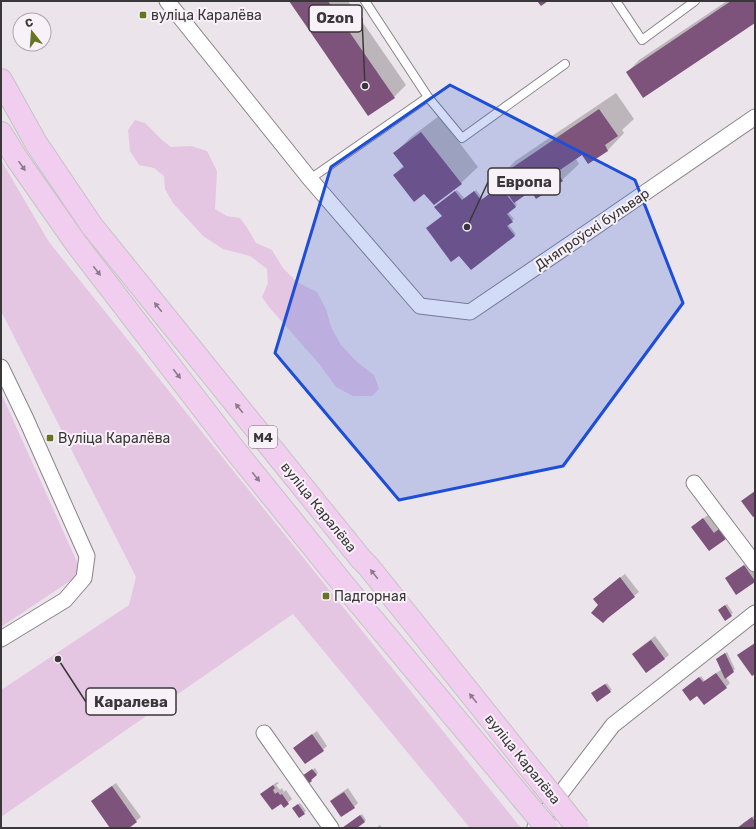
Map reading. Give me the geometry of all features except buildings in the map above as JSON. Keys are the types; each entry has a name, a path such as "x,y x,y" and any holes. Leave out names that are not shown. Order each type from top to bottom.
{"main road":[{"name":"вуліца Каралёва","path":"1,80 36,143 92,226 578,828"},
{"name":"вуліца Каралёва","path":"1,133 17,159 78,246 234,449 343,584 547,828"}],"street":[{"path":"167,1 310,179"},
{"name":"Дняпроўскі бульвар","path":"310,179 420,306 470,312 755,117"},
{"path":"1,367 87,556 84,578 65,600 1,639"},
{"path":"694,483 755,564"},
{"path":"534,828 613,725 755,613"},
{"path":"264,733 331,828"}],"lane":[{"path":"365,1 428,97 462,138 565,64"},
{"path":"616,1 642,40 695,1"},
{"path":"310,179 428,97"}],"highlighted area":[{"path":"450,85 635,180 683,303 563,466 399,500 275,353 331,167"}],"shaded area":[{"path":"135,120 145,123 171,147 191,146 207,151 217,171 215,209 227,216 240,218 256,243 272,250 283,268 297,282 317,292 326,309 331,327 341,345 357,362 374,375 379,389 372,396 353,396 336,387 320,365 262,297 268,283 267,269 250,256 223,249 203,236 173,203 165,189 164,176 154,168 139,165 130,151 128,130"},
{"path":"1,160 49,242 521,828 470,828 293,614 1,817 1,690 129,605 136,577 1,311"},
{"path":"1,393 82,573 1,627"}],"place":[{"name":"вуліца Каралёва","path":"143,15"},
{"name":"Ozon","path":"365,86"},
{"name":"Европа","path":"467,227"},
{"name":"Вуліца Каралёва","path":"50,438"},
{"name":"Падгорная","path":"326,596"},
{"name":"Каралева","path":"58,659"}]}
